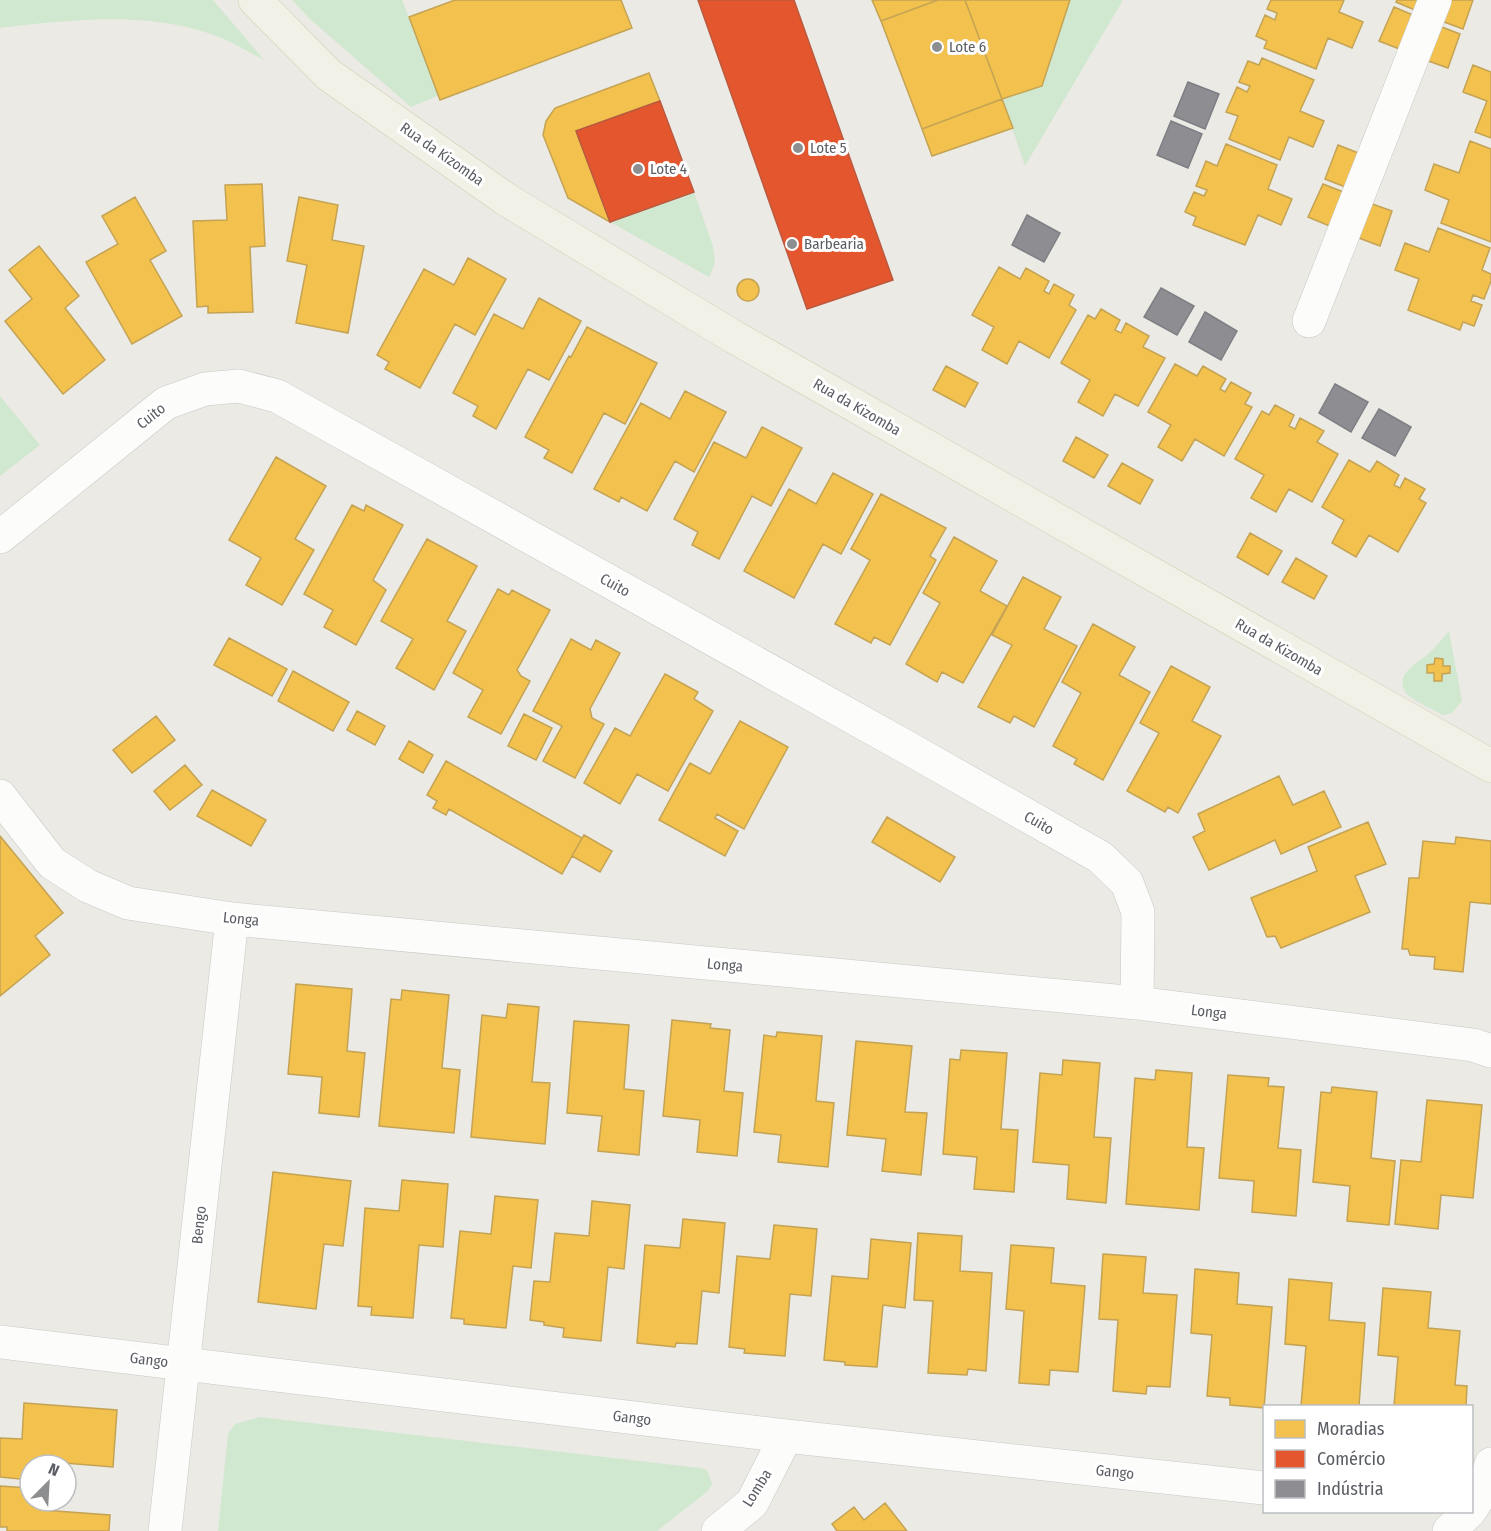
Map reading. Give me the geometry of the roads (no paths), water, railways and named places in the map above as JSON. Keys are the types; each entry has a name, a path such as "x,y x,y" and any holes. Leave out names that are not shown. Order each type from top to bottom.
{"main road":[{"name":"Rua da Kizomba","path":"255,0 328,75 507,200 734,337 1491,766"}],"street":[{"path":"1309,321 1435,0"},
{"name":"Cuito","path":"0,537 166,403 205,389 239,386 277,396 1100,857 1126,883 1138,912 1137,1003"},
{"name":"Longa","path":"0,796 52,862 88,886 128,903 232,919 1137,1003 1473,1045 1491,1051"},
{"name":"Bengo","path":"165,1531 185,1365 232,919"},
{"name":"Gango","path":"0,1342 786,1436 1263,1488"},
{"name":"Lomba","path":"718,1531 752,1503 786,1436"},
{"path":"1473,1502 1479,1496 1491,1464"}],"place":[{"name":"Lote 6","path":"937,47"},
{"name":"Lote 5","path":"798,148"},
{"name":"Lote 4","path":"638,169"},
{"name":"Barbearia","path":"792,244"}]}
